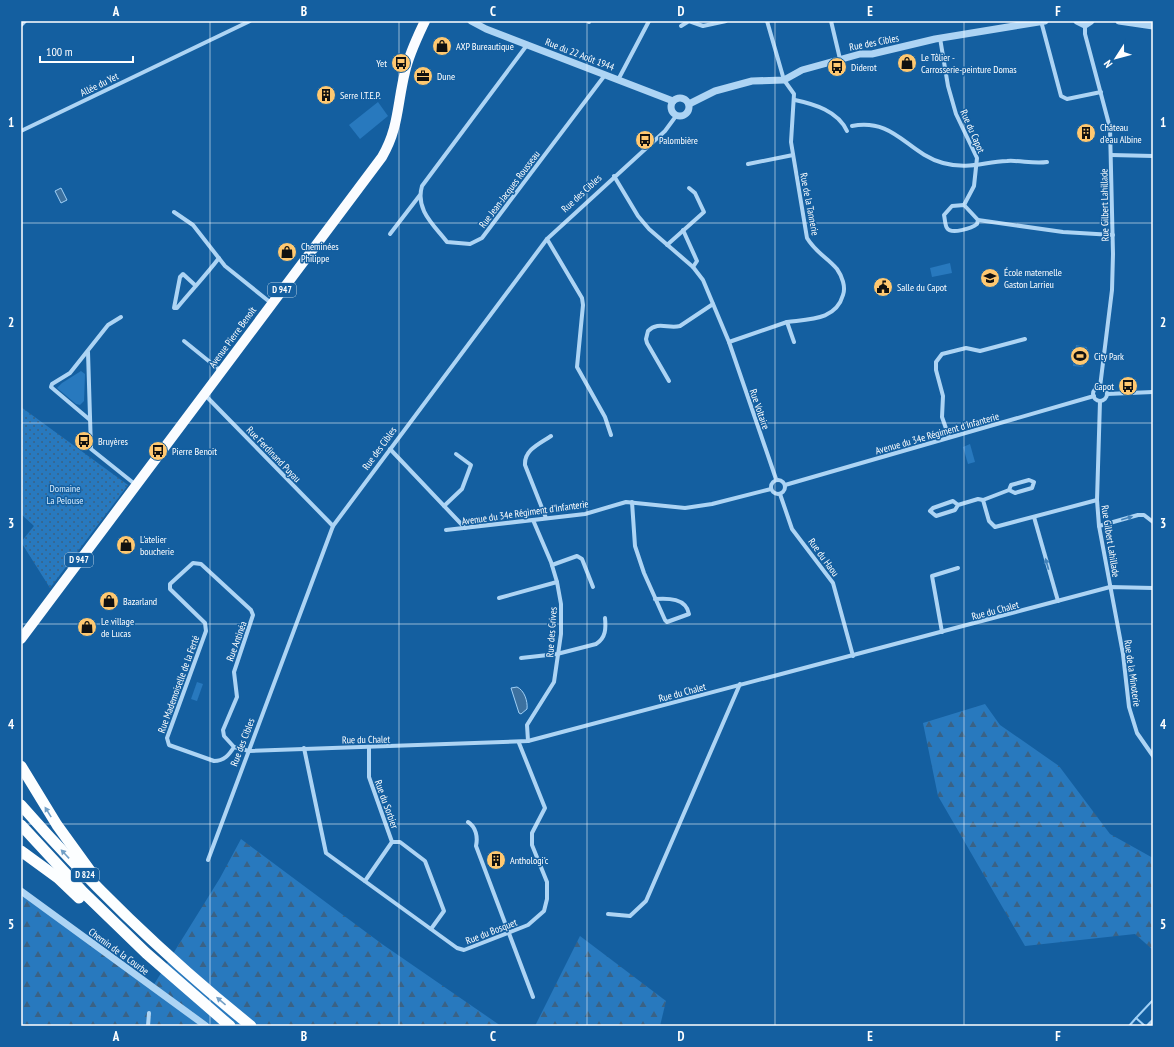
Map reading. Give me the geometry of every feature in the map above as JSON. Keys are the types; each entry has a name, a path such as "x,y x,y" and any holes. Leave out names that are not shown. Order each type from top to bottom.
{"highway":[{"path":"21,766 57,825 87,867 188,974"},
{"name":"D 824","path":"21,805 91,881 152,941 188,974 251,1026"},
{"name":"D 824","path":"21,825 82,892 146,953 226,1023"},
{"path":"21,851 58,878 157,971 193,1000 226,1023"}],"main road":[{"name":"Avenue Pierre Benoît","path":"21,639 271,303 382,157 391,141 400,107 404,72 412,49 423,25 429,21"}],"street":[{"path":"21,26 25,21"},
{"name":"Allée du Yet","path":"21,131 250,21"},
{"name":"Rue du 22 Août 1944","path":"471,21 527,45 672,101"},
{"path":"618,80 649,21"},
{"path":"681,26 689,22 704,26 726,21"},
{"path":"767,21 784,80 793,92 795,100 816,105 825,110 839,120 847,131"},
{"path":"831,21 840,59"},
{"name":"Rue des Cibles","path":"689,104 715,90 752,81 784,80 796,72 840,59 940,38 1045,21"},
{"path":"1077,21 1088,23"},
{"path":"1119,21 1153,26"},
{"path":"1041,22 1060,96 1067,100 1101,92"},
{"name":"Rue Gilbert Lahillade","path":"1088,23 1085,34 1110,128 1111,155 1113,235 1112,290 1100,387"},
{"name":"Rue du Capot","path":"940,38 948,86 956,114 977,158 974,186 964,205"},
{"path":"390,234 420,194 422,186 527,45"},
{"name":"Rue Jean-Jacques Rousseau","path":"420,194 420,201 425,214 447,242 470,244 482,238 604,75"},
{"path":"682,98 689,104 690,110 686,114 676,116 672,110 672,101 682,98"},
{"name":"Rue de la Tannerie","path":"787,322 826,316 841,305 845,288 838,269 814,249 807,238 791,142 795,100"},
{"name":"Rue des Cibles","path":"208,860 333,526 547,239 614,176 665,131 676,116"},
{"path":"852,126 884,127 926,156 943,163 976,166 1007,161 1037,164 1047,162"},
{"path":"748,164 793,155"},
{"path":"1111,155 1153,156"},
{"name":"Rue Voltaire","path":"614,176 638,216 649,229 693,267 703,280 729,342 776,480"},
{"path":"667,245 704,212 695,193 689,188"},
{"path":"978,220 977,224 973,227 954,231 947,228 944,215 952,206 964,205 978,220 1063,232 1113,235"},
{"path":"174,212 194,225 225,266 271,303"},
{"path":"683,230 697,261 693,267"},
{"path":"547,239 582,298 584,305 577,367 605,417 612,435"},
{"path":"196,286 183,274 180,276 174,308 177,308 196,286 219,258"},
{"path":"669,381 647,343 646,339 648,331 658,325 675,327 680,326 713,304"},
{"path":"90,420 51,387 52,384 70,373 108,325 121,317"},
{"path":"729,342 787,322 794,342"},
{"path":"949,438 942,417 943,396 936,370 936,362 942,354 966,348 980,351 1025,339"},
{"path":"184,341 221,372"},
{"path":"88,352 90,449 136,485"},
{"path":"1100,387 1104,389 1107,394 1105,399 1100,401 1094,396 1095,390 1100,387"},
{"path":"1107,394 1153,392"},
{"name":"Rue Ferdinand Puyau","path":"204,394 333,526"},
{"name":"Avenue du 34e Régiment d'Infanterie","path":"785,485 1094,396"},
{"name":"Rue Gilbert Lahillade","path":"1100,401 1096,500 1110,587"},
{"path":"546,518 524,459 526,453 550,436"},
{"path":"390,448 465,528"},
{"path":"444,506 462,489 471,465 456,454"},
{"path":"776,480 782,481 785,485 784,490 780,494 775,493 771,489 771,483 776,480"},
{"path":"958,505 953,501 933,508 930,511 936,516 955,510 958,505 978,499 983,500 1009,490 1011,486 1029,480 1034,482 1032,488 1015,493 1009,490"},
{"name":"Avenue du 34e Régiment d'Infanterie","path":"446,530 585,514 626,502 685,508 712,504 771,489"},
{"name":"Rue du Haou","path":"780,494 792,529 833,583 853,656"},
{"path":"983,500 989,521 995,527 1096,500"},
{"path":"632,502 635,546 655,599 665,620 668,622 688,614 688,609 682,602 671,598 655,599"},
{"path":"1099,526 1138,515 1144,515 1153,522"},
{"path":"1034,517 1058,601"},
{"name":"Rue des Grives","path":"528,742 527,725 554,682 561,634 561,604 557,582 552,565 533,520"},
{"path":"552,565 577,556 582,559 593,587"},
{"name":"Rue Mademoiselle de la Ferté","path":"193,563 173,581 170,588 205,623 206,631 167,738 167,742 169,745 214,761 220,761 230,754 234,747"},
{"name":"Rue Antinéa","path":"193,563 200,564 251,610 253,615 234,672 236,697 223,730 224,736 234,747"},
{"path":"942,632 932,576 958,568"},
{"path":"499,598 557,582"},
{"name":"Rue du Chalet","path":"250,751 304,748 528,742 740,684 853,656 1110,587 1153,588"},
{"name":"Rue de la Minoterie","path":"1110,587 1123,654 1129,707 1137,733 1153,756"},
{"path":"521,658 557,654 600,641 606,631 605,618"},
{"path":"608,914 630,916 646,901 740,684"},
{"name":"Rue du Bosquet","path":"304,748 326,852 461,950 528,925 544,911 547,899 547,882 532,845 532,833 545,808 519,743"},
{"path":"234,747 250,751"},
{"name":"Rue du Sorbier","path":"365,881 392,842 369,777 369,747"},
{"path":"468,822 473,825 478,838 476,846 533,997"},
{"path":"392,842 400,842 425,861 444,911 431,929"},
{"name":"Chemin de la Courbe","path":"21,891 206,1026"},
{"path":"148,1026 149,1013"},
{"path":"1150,1026 1153,1023"}],"green space":[{"path":"378,102 388,116 360,139 349,125"},
{"path":"950,263 952,273 932,277 930,268"},
{"name":"City Park","path":"1076,345 1087,347 1083,367 1073,366"},
{"path":"81,371 85,374 84,401 80,405 76,404 57,388"},
{"name":"Domaine La Pelouse","path":"21,407 128,485 50,588 21,542 34,526 21,514"},
{"path":"970,444 975,462 968,464 963,447"},
{"path":"197,682 203,684 197,701 191,699"},
{"path":"985,704 1000,725 1059,766 1110,834 1153,858 1153,950 1135,934 1025,946 938,796 923,723"},
{"path":"241,839 382,944 501,1026 21,1026 21,892 153,986 220,878"},
{"path":"580,936 666,1001 660,1026 535,1026"}],"shaded area":[{"path":"61,188 67,200 61,203 55,191"},
{"path":"517,687 524,693 527,703 527,709 521,714 519,713 511,688"}],"waterway":[{"path":"1136,1018 1153,1000"},
{"path":"1129,1026 1136,1018 1145,1026"}],"place":[{"name":"AXP Bureautique","path":"442,46"},
{"name":"Yet","path":"401,63"},
{"name":"Le Tôlier - Carrosserie-peinture Domas","path":"907,63"},
{"name":"Diderot","path":"837,67"},
{"name":"Dune","path":"423,76"},
{"name":"Serre I.T.E.P.","path":"326,95"},
{"name":"Château d'eau Albine","path":"1086,133"},
{"name":"Palombière","path":"645,140"},
{"name":"Cheminées Philippe","path":"287,252"},
{"name":"École maternelle Gaston Larrieu","path":"990,278"},
{"name":"Salle du Capot","path":"883,287"},
{"name":"City Park","path":"1080,356"},
{"name":"Capot","path":"1128,386"},
{"name":"Bruyères","path":"84,441"},
{"name":"Pierre Benoit","path":"158,451"},
{"name":"L'atelier boucherie","path":"126,545"},
{"name":"Bazarland","path":"109,601"},
{"name":"Le village de Lucas","path":"87,627"},
{"name":"Anthologi'c","path":"496,860"}]}
